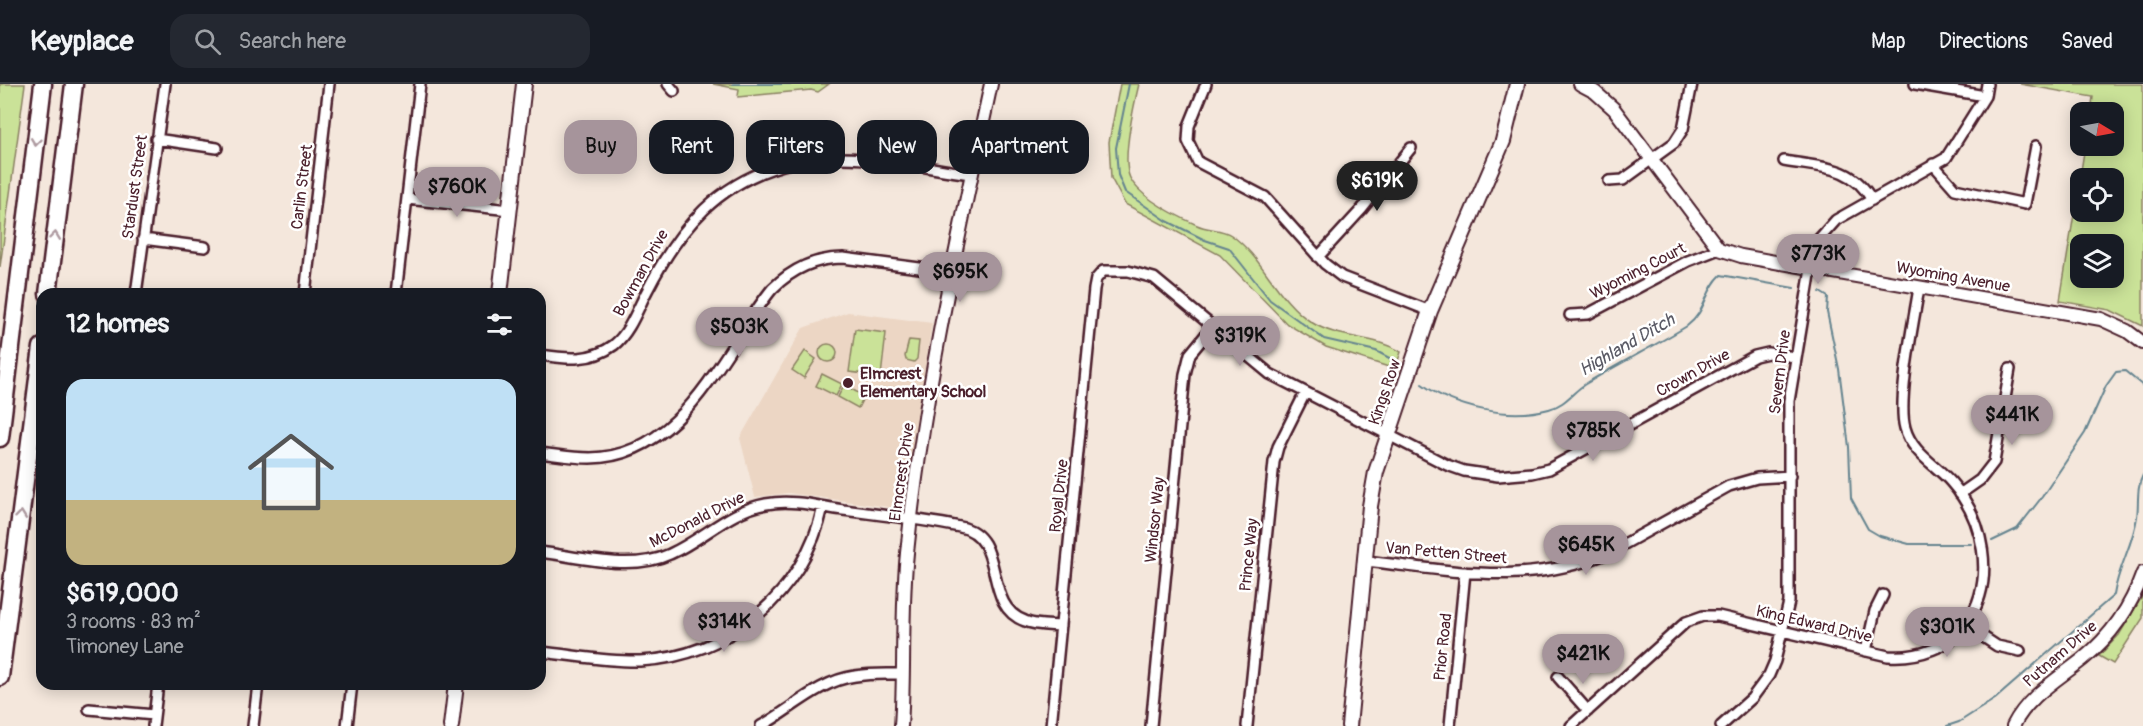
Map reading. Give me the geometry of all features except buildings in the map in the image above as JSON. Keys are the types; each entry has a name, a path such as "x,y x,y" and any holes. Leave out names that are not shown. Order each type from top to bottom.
{"highway":[{"path":"0,438 43,84"},
{"path":"49,288 74,84"},
{"path":"0,677 36,393"}],"main road":[{"path":"501,288 524,84"},
{"name":"Kings Row","path":"1349,726 1373,484 1430,311 1503,141 1517,84"},
{"path":"451,726 455,690"}],"street":[{"name":"Stardust Street","path":"137,288 165,84"},
{"name":"Carlin Street","path":"306,288 329,84"},
{"path":"397,288 420,84"},
{"name":"Elmcrest Drive","path":"983,120 991,84"},
{"path":"1206,84 1189,126 1188,141 1194,156 1204,167 1265,197 1318,257 1342,277 1430,311"},
{"path":"1580,84 1595,92 1614,109 1719,249"},
{"path":"1609,181 1623,180 1674,143 1683,129 1692,84"},
{"path":"1915,84 1985,96"},
{"name":"Severn Drive","path":"1721,726 1761,687 1775,661 1783,632 1791,585 1789,401 1811,268 1824,231 1836,220 1952,152 1985,96 1987,84"},
{"path":"156,140 217,148"},
{"path":"1934,164 1955,189 2025,204 2036,146"},
{"path":"1318,257 1362,209 1411,148"},
{"name":"Bowman Drive","path":"546,356 581,359 599,353 616,343 629,326 664,256 682,231 717,199 761,173 802,161 844,158 949,171"},
{"path":"1784,161 1849,174 1864,186 1872,200"},
{"name":"Elmcrest Drive","path":"901,726 906,573 911,519 950,272 971,174"},
{"path":"407,199 510,210"},
{"path":"143,239 205,248"},
{"name":"Wyoming Avenue","path":"1719,249 1742,256 2101,319 2127,330 2143,342"},
{"name":"Wyoming Court","path":"1569,315 1588,314 1688,261 1719,249"},
{"path":"546,453 601,457 626,452 658,436 684,413 772,289 787,275 804,266 825,259 843,258 950,272"},
{"name":"Crown Drive","path":"1103,271 1128,271 1154,278 1270,374 1464,471 1498,476 1532,473 1566,462 1755,356 1768,353 1795,357"},
{"name":"Royal Drive","path":"1051,726 1094,290 1096,279 1103,271"},
{"name":"King Edward Drive","path":"1571,726 1686,622 1695,618 1718,616 1888,656 1917,655 1941,646 1965,625 1973,614 1982,590 1983,559 1978,529 1960,494 1914,447 1904,427 1902,404 1919,288"},
{"name":"Windsor Way","path":"1151,726 1185,374 1190,354 1213,326"},
{"path":"1960,494 1980,480 1994,462 2010,369"},
{"name":"Prince Way","path":"1247,726 1274,462 1278,447 1305,393"},
{"name":"Van Petten Street","path":"1365,561 1466,572 1526,575 1569,567 1610,552 1729,486 1757,478 1790,476"},
{"name":"McDonald Drive","path":"546,553 641,562 669,555 728,517 753,507 791,502 911,519 962,527 973,532 984,542 989,552 999,593 1008,611 1024,621 1060,626"},
{"path":"546,653 642,661 680,655 730,635 757,616 792,579 812,544 823,507"},
{"name":"Prior Road","path":"1450,726 1466,572"},
{"name":"Putnam Drive","path":"2013,726 2034,697 2103,640 2127,608 2143,573"},
{"path":"1866,651 1875,611 1884,595"},
{"path":"1965,625 1996,646 2020,651"},
{"path":"760,726 821,687 842,679 868,674 902,675"},
{"path":"1558,677 1588,711"},
{"path":"153,726 157,690"},
{"path":"253,726 257,690"},
{"path":"347,726 351,690"},
{"path":"88,709 154,716"}],"shaded area":[{"name":"Elmcrest Elementary School","path":"848,312 932,323 905,502 895,508 788,493 755,497 740,438 803,328"}],"green space":[{"path":"0,84 25,84 0,267"},
{"path":"713,84 829,84 818,92 811,90 738,97 739,89"},
{"path":"1120,84 1139,84 1129,132 1127,159 1130,178 1142,193 1160,206 1201,227 1231,235 1252,254 1299,313 1311,322 1333,332 1379,343 1401,352 1395,369 1326,347 1287,324 1220,255 1125,204 1111,178 1109,142"},
{"path":"2020,84 2143,84 2143,326 2110,310 2060,301 2070,239 2070,288 2124,288 2124,234 2071,234 2073,222 2124,222 2124,168 2081,168 2083,156 2124,156 2124,102 2092,102 2093,97"},
{"path":"855,329 886,333 881,376 849,372"},
{"path":"909,340 919,341 917,359 914,362 906,360 905,356"},
{"path":"828,344 834,347 837,353 834,359 828,362 822,359 819,353 822,347"},
{"path":"805,351 816,359 804,378 792,370"},
{"path":"822,374 842,384 836,396 816,386"},
{"path":"844,385 864,396 858,408 838,397"},
{"path":"2143,595 2143,618 2113,664 2099,656 2119,635"}],"waterway":[{"name":"Highland Ditch","path":"733,84 795,84"},
{"name":"Highland Ditch","path":"1129,84 1116,148 1118,175 1125,192 1167,221 1205,240 1229,248 1270,300 1324,339 1376,351 1395,361"},
{"name":"Highland Ditch","path":"1422,384 1450,400 1483,410 1517,413 1549,409 1565,401 1582,386 1687,326 1694,320 1715,281 1721,275 1794,288"},
{"name":"Highland Ditch","path":"1820,292 1828,297 1827,312 1839,369 1849,447 1851,498 1868,529 1880,536 1909,544 1971,544"},
{"name":"Highland Ditch","path":"1992,541 2017,529 2042,497 2085,433 2106,386 2116,372 2125,371 2143,386"},
{"name":"Highland Ditch","path":"1947,726 1959,722 1995,699 2114,595 2135,527 2143,475"}],"place":[{"name":"Elmcrest Elementary School","path":"848,383"}]}
